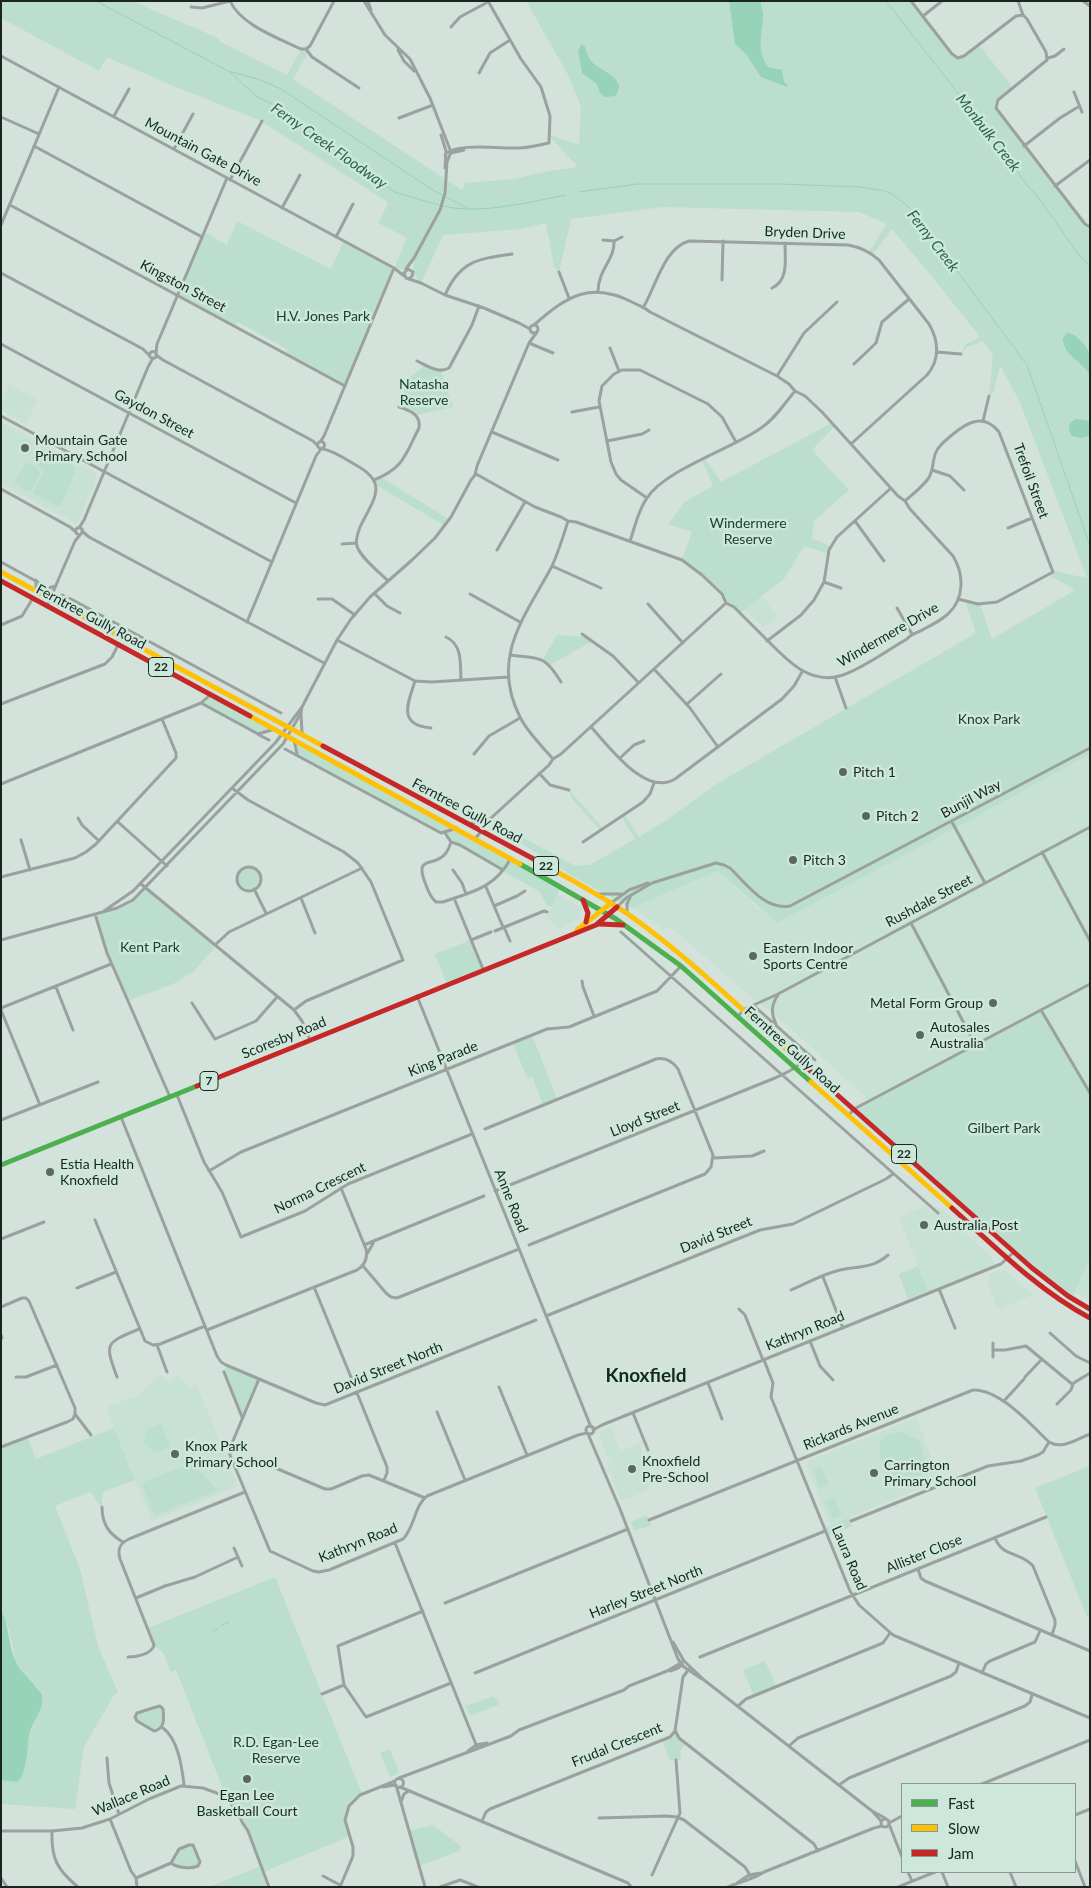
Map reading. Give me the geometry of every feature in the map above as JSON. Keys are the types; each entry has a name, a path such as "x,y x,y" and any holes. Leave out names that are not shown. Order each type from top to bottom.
{"main road":[{"name":"Ferntree Gully Road","path":"1,572 597,894 628,914 676,951 1014,1252 1068,1296 1090,1309"},
{"name":"Ferntree Gully Road","path":"1,581 458,828 624,925 681,966 1008,1259 1059,1301 1090,1318"},
{"path":"583,900 588,913 586,923"},
{"name":"7","path":"603,911 611,903"},
{"name":"7","path":"609,915 617,907"},
{"name":"Scoresby Road","path":"575,932 603,911"},
{"name":"Scoresby Road","path":"1,1165 596,925 609,915"},
{"path":"596,925 624,925"},
{"path":"949,1205 954,1199"}],"street":[{"path":"191,7 202,8 230,1 238,15 244,20 300,49 306,49 310,46 334,1"},
{"path":"364,1 381,30 404,61 419,77 433,105 449,151 445,193 437,217 404,276 445,295 479,306 519,323 533,333 538,330"},
{"path":"368,1 372,16"},
{"path":"449,151 490,146 519,148 549,143 550,116 538,81 521,59 488,1 460,17 451,27"},
{"path":"911,1 952,54 960,58 1016,16 1023,15"},
{"path":"923,16 942,1"},
{"path":"1018,1 1023,15 1048,58 1046,63 998,100 995,105 998,113 1085,224 1090,227"},
{"path":"1083,1 1090,6"},
{"path":"479,73 490,53 510,40"},
{"path":"306,49 312,57 359,88"},
{"path":"1048,58 1055,56 1064,49"},
{"name":"Mountain Gate Drive","path":"1,56 336,236 394,268 404,276"},
{"path":"1,225 3,215 10,205 59,87"},
{"path":"114,116 129,89"},
{"path":"1074,92 1078,107 1082,112"},
{"path":"399,118 433,105"},
{"path":"1024,146 1060,118 1078,107"},
{"path":"174,149 193,114"},
{"path":"1,117 39,134"},
{"path":"47,606 202,237 229,179 262,121"},
{"path":"34,146 202,237"},
{"path":"1056,186 1090,160"},
{"path":"282,208 300,175"},
{"path":"336,236 353,204"},
{"name":"Kingston Street","path":"10,205 345,386"},
{"path":"603,240 614,240 622,237"},
{"path":"598,292 598,280 612,254 614,240"},
{"name":"Bryden Drive","path":"644,306 669,256 676,247 689,241 848,245 862,249 879,260 931,328 936,340 937,352"},
{"path":"722,280 723,241"},
{"path":"772,288 780,283 784,276 785,243"},
{"path":"445,295 455,276 470,263 486,258 512,254"},
{"path":"410,278 413,272 414,258"},
{"path":"247,622 394,268"},
{"name":"Mountain Gate Drive","path":"394,268 410,269 413,272"},
{"path":"1,272 364,469 374,480 376,495 358,532 356,543 360,552 388,581"},
{"path":"413,272 421,283"},
{"path":"559,272 569,298"},
{"path":"529,343 530,330 533,325 555,306 569,298 598,292 615,295 636,305 644,306 650,312 777,376 813,404 899,497 905,500 910,509 956,560 961,578 958,599"},
{"path":"854,364 876,343 882,322 909,299"},
{"path":"777,376 804,333 837,302"},
{"path":"417,361 437,371 449,368 472,326 479,306"},
{"path":"1,940 126,905 146,888 278,750 288,736 290,728 324,663 354,615 374,593 418,556 435,538 450,517 476,474 477,466 529,343 538,330 542,317"},
{"path":"519,323 533,325 538,330"},
{"path":"529,343 553,353"},
{"name":"Gaydon Street","path":"1,344 296,503"},
{"path":"610,348 619,371"},
{"path":"851,444 929,373 937,352 961,354"},
{"path":"647,498 625,483 616,474 606,441 599,396 602,386 619,371 632,369 643,372 708,404 722,417 736,442"},
{"path":"630,541 647,498 658,486 769,422 795,391"},
{"path":"905,500 927,480 932,470 934,456 942,445 965,424 984,421 989,396"},
{"path":"374,480 390,473 398,466 419,428 416,415 399,407"},
{"path":"572,412 600,407"},
{"path":"1,416 272,562"},
{"name":"Trefoil Street","path":"958,599 978,604 997,602 1053,572 1001,435 996,428 984,421"},
{"path":"606,441 642,434 649,430"},
{"path":"492,432 558,460"},
{"path":"932,470 950,476 964,490"},
{"name":"Windermere Drive","path":"476,474 525,502 561,517 568,522 576,522 674,556 689,564 702,574 717,589 726,603 732,606 787,661 802,672 817,677 835,677 852,671 907,639 912,634 920,632 946,616 958,599"},
{"path":"768,641 805,611 814,600 824,582 829,550 833,542 891,488"},
{"path":"1,489 324,663"},
{"path":"497,550 525,502"},
{"path":"1008,528 1032,518"},
{"path":"553,759 520,718 512,697 508,677 510,654 520,622 552,566 568,522"},
{"path":"855,522 884,561"},
{"path":"342,544 356,543"},
{"name":"Ferntree Gully Road","path":"1,562 43,585"},
{"path":"552,566 602,588"},
{"name":"Ferntree Gully Road","path":"36,580 36,591"},
{"path":"824,582 841,588"},
{"path":"36,591 57,585"},
{"path":"374,593 387,606 400,613"},
{"path":"470,594 520,622"},
{"name":"Ferntree Gully Road","path":"62,595 281,713"},
{"path":"1,625 24,614 33,598"},
{"path":"318,599 332,599 354,615"},
{"name":"Ferntree Gully Road","path":"59,603 71,600"},
{"path":"476,838 490,818 726,603"},
{"path":"648,604 683,643"},
{"path":"897,608 912,634"},
{"path":"582,634 589,641 614,656 638,682"},
{"path":"446,637 458,647 461,680"},
{"path":"337,640 415,680 432,682 508,677"},
{"path":"1,704 105,664 119,645"},
{"path":"510,654 545,661 561,682"},
{"path":"654,669 687,704 718,747"},
{"path":"591,727 638,774 654,783 661,784 672,781 786,696 802,672"},
{"path":"687,704 721,674"},
{"path":"835,677 846,708"},
{"path":"415,680 407,707 407,715 412,721 423,727 431,728"},
{"path":"203,690 203,702"},
{"path":"1,784 203,702 211,694"},
{"path":"203,702 269,740"},
{"path":"302,707 302,734"},
{"path":"274,709 278,721"},
{"path":"104,911 125,899 141,884 272,746 282,733 290,728 301,713"},
{"path":"474,754 489,736 520,718"},
{"path":"1,877 78,856 90,850 178,758 162,719"},
{"path":"258,734 275,729"},
{"path":"294,740 297,755"},
{"path":"620,758 634,745 644,741"},
{"path":"272,746 278,750"},
{"name":"Bunjil Way","path":"611,903 622,894 637,886 719,863 730,868 766,902 779,907 790,906 1090,748"},
{"path":"285,749 445,833 451,842 460,845 503,870"},
{"path":"539,774 550,785 569,790"},
{"path":"583,842 643,802 650,794 654,783"},
{"path":"232,788 248,800 344,852 362,868 371,882 403,960 306,1001 294,1010"},
{"path":"78,818 82,825 99,841"},
{"path":"468,824 490,818"},
{"path":"118,822 166,866"},
{"path":"952,822 985,883"},
{"name":"Rushdale Street","path":"738,1016 753,1005 778,994 1090,827"},
{"name":"Ferntree Gully Road","path":"445,833 458,828"},
{"path":"21,840 30,870"},
{"path":"451,842 445,854 425,864 421,871 430,896 434,901 441,902 486,887 503,870 511,858"},
{"path":"1042,852 1090,941"},
{"path":"244,868 254,868 260,873 261,880 254,889 246,890 238,882 238,874 244,868"},
{"path":"215,945 229,932 362,868"},
{"path":"453,870 462,883 466,894"},
{"name":"Bunjil Way","path":"617,907 631,895 652,883"},
{"path":"141,884 294,1010 302,1021 310,1040"},
{"path":"486,887 510,941"},
{"path":"254,889 266,914"},
{"path":"494,906 519,896 525,891"},
{"path":"597,894 622,894"},
{"path":"628,914 627,904 631,895"},
{"path":"301,898 315,933"},
{"path":"454,898 483,969"},
{"path":"471,940 544,911 547,912"},
{"path":"95,914 111,964 170,1097"},
{"path":"911,923 976,1046"},
{"name":"Ferntree Gully Road","path":"621,932 938,1213"},
{"path":"40,1105 1,1009 111,964"},
{"name":"King Parade","path":"209,1171 244,1151 549,1028 566,1028 657,991 681,966"},
{"path":"582,981 594,1016"},
{"path":"848,1116 854,1109 1090,984"},
{"path":"56,987 73,1030"},
{"path":"777,1026 772,1010 778,994"},
{"name":"Anne Road","path":"416,996 586,1415 593,1444 682,1663 872,1811 885,1823 894,1836 901,1854"},
{"path":"192,1002 215,1039 256,1021 277,997"},
{"name":"Ferntree Gully Road","path":"753,1005 816,1060"},
{"path":"1041,1010 1090,1093"},
{"name":"Ferntree Gully Road","path":"801,1062 806,1056 805,1051"},
{"path":"485,1128 661,1058 670,1061 678,1070 714,1158 710,1170 705,1174 529,1245"},
{"name":"Lloyd Street","path":"496,1191 782,1075 801,1062"},
{"path":"1,1120 98,1082"},
{"name":"Norma Crescent","path":"176,1094 209,1171 222,1192 241,1237 304,1211 341,1188 472,1134"},
{"path":"121,1117 206,1328"},
{"path":"714,1158 752,1156 764,1151"},
{"name":"David Street","path":"546,1316 762,1229 793,1224 893,1174"},
{"path":"341,1188 367,1254"},
{"path":"364,1245 484,1196"},
{"path":"95,1220 139,1329 145,1341 157,1345 314,1287 363,1266 367,1254 376,1240"},
{"path":"1,1239 44,1222"},
{"path":"363,1266 388,1295 392,1298 398,1298 519,1249"},
{"name":"Kathryn Road","path":"259,1379 229,1451 270,1551 313,1571 325,1572 395,1543 407,1536 424,1498 1003,1263 1014,1252"},
{"path":"791,1290 839,1271 865,1268 881,1261 888,1255"},
{"path":"77,1288 116,1272"},
{"path":"823,1277 844,1328"},
{"path":"314,1287 353,1382"},
{"path":"940,1289 955,1328"},
{"path":"1,1307 21,1298 28,1300 57,1365 75,1414 91,1435"},
{"name":"Laura Road","path":"739,1309 745,1315 773,1382 771,1397 852,1596 857,1603 890,1633 959,1664 1090,1718"},
{"name":"David Street North","path":"206,1328 221,1362 320,1405 329,1404 357,1393 536,1320"},
{"path":"117,1377 109,1355 110,1345 115,1339 139,1329"},
{"path":"1050,1333 1077,1358 1090,1363"},
{"path":"810,1341 820,1366 833,1380"},
{"path":"993,1343 993,1358"},
{"path":"157,1345 167,1372"},
{"path":"994,1350 1026,1346 1069,1383 1073,1384"},
{"path":"1004,1401 1042,1358"},
{"path":"16,1377 24,1377 57,1365"},
{"path":"224,1372 242,1418"},
{"path":"1057,1404 1071,1390 1073,1384 1090,1373"},
{"path":"708,1382 722,1419"},
{"path":"499,1387 527,1455"},
{"name":"Rickards Avenue","path":"649,1520 970,1391 980,1390 1004,1401 1049,1442"},
{"path":"357,1393 387,1467 384,1480"},
{"path":"437,1412 465,1480"},
{"path":"633,1413 648,1450"},
{"path":"1,1447 69,1421 73,1419 75,1414"},
{"path":"851,1521 988,1466 1018,1462 1040,1454 1049,1442 1059,1446 1090,1434"},
{"path":"252,1458 325,1489 333,1488 365,1475 384,1480 424,1498"},
{"path":"128,1657 151,1651 154,1646 119,1555 123,1542 245,1492"},
{"path":"102,1507 109,1532 123,1542"},
{"name":"Allister Close","path":"700,1657 1046,1517"},
{"path":"445,1602 628,1529"},
{"name":"Harley Street North","path":"475,1673 825,1531"},
{"path":"995,1538 1001,1549 1024,1559 1032,1566 1055,1620 1056,1626 1052,1635"},
{"path":"395,1543 477,1746"},
{"path":"234,1548 242,1566"},
{"path":"136,1598 165,1586 195,1577 238,1557"},
{"path":"918,1569 921,1578 925,1582 1090,1651"},
{"path":"422,1611 338,1646 344,1685 366,1717 451,1683"},
{"path":"982,1672 990,1661 1035,1642 1040,1631"},
{"path":"738,1706 748,1698 882,1644 890,1633"},
{"path":"425,1887 396,1784 399,1778 473,1751 477,1746 511,1736 519,1730 678,1668 682,1663"},
{"path":"667,1672 682,1663"},
{"path":"789,1746 798,1738 953,1676 959,1664"},
{"path":"678,1668 683,1670 685,1675"},
{"path":"676,1732 683,1683 685,1675 690,1670"},
{"path":"683,1683 690,1670"},
{"path":"322,1694 344,1685"},
{"path":"839,1785 846,1779 1025,1706 1030,1702 1032,1694"},
{"path":"163,1728 156,1731 150,1729 137,1721 136,1715 156,1707 161,1707 164,1711 163,1728 170,1735 177,1753 184,1785"},
{"name":"Frudal Crescent","path":"482,1821 489,1810 676,1732 678,1738 814,1844 818,1850"},
{"path":"984,1783 1089,1741"},
{"path":"107,1758 110,1789 120,1814"},
{"path":"652,1875 680,1810 676,1760"},
{"path":"323,1876 340,1886 352,1859 353,1852 346,1825 347,1809 355,1799 380,1787 404,1783 412,1774"},
{"path":"399,1778 409,1791"},
{"path":"396,1784 628,1883 631,1887"},
{"name":"Wallace Road","path":"1,1830 52,1831 82,1828 110,1819 184,1785 214,1791 235,1807 248,1831 269,1887"},
{"path":"401,1802 404,1794 409,1791"},
{"path":"1076,1816 1090,1809"},
{"path":"600,1818 677,1817 684,1820 746,1869 750,1876"},
{"path":"728,1887 743,1882 750,1876 757,1877 764,1872 901,1817"},
{"path":"110,1819 131,1871 136,1878 137,1887"},
{"path":"52,1831 53,1852 56,1863 64,1875 78,1886"},
{"path":"136,1878 170,1863 179,1849 191,1845 194,1846 200,1862 198,1866 194,1867 176,1866 170,1863"},
{"path":"1076,1864 1085,1887"},
{"path":"908,1873 912,1881"},
{"path":"898,1887 932,1873"},
{"path":"942,1873 948,1887"},
{"path":"1010,1873 1016,1887"},
{"path":"1,1878 7,1887"},
{"path":"440,1887 460,1880 478,1887"}],"shaded area":[{"path":"729,1 761,1 763,15 762,55 768,67 782,70 784,82 788,85 787,87 761,77 746,54 735,44"},
{"path":"581,45 584,45 589,58 594,64 617,81 619,86 615,96 605,97 600,93 597,84 582,73 578,51"},
{"path":"1067,333 1078,338 1089,352 1090,376 1083,366 1067,351 1063,339"},
{"path":"9,385 37,400 26,424 1,410 1,403"},
{"path":"1076,419 1090,422 1090,436 1081,438 1072,436 1069,430 1070,423"},
{"name":"Mountain Gate Primary School","path":"1,422 96,473 97,476 78,522 75,523 1,483"},
{"path":"762,596 778,617 763,627 745,609"},
{"path":"1090,754 1090,1093 870,1101 779,1018 753,999 671,927 663,930 633,907 718,871 758,909 777,923"},
{"path":"558,895 582,908 579,919 558,929 547,917"},
{"path":"926,1206 932,1212 939,1207 992,1258 995,1266 929,1293 899,1217"},
{"path":"1090,1256 1090,1300 1075,1292"},
{"path":"999,1270 1006,1271 1033,1295 998,1309 987,1281 990,1278 988,1274"},
{"name":"Knox Park Primary School","path":"176,1374 190,1387 197,1385 238,1486 152,1521 106,1407 137,1396 161,1375 164,1380 170,1381 174,1380"},
{"name":"Carrington Primary School","path":"916,1418 940,1480 832,1524 829,1523 807,1466 809,1461"},
{"name":"Knoxfield Pre-School","path":"610,1427 620,1451 640,1443 642,1454 647,1457 646,1480 648,1480 649,1490 621,1501 607,1465 610,1463 599,1435 600,1431"},
{"path":"1,1610 16,1662 42,1695 42,1706 29,1735 23,1774 17,1782 1,1780"}],"green space":[{"name":"Knox Park","path":"1,1 132,1 218,38 221,42 287,75 301,49 306,49 308,53 293,79 462,190 465,183 514,179 578,167 550,135 579,145 581,106 567,73 526,1 911,1 952,54 958,58 979,45 1013,88 995,105 1085,224 1090,227 1090,754 777,923 718,871 631,908 574,877 502,831 502,826 575,866 590,865 635,839 621,816 624,814 639,837 668,819 715,785 976,633 965,601 980,604 992,639 1075,590 1047,574 1053,571 1087,578 1019,400 1000,366 994,391 989,396 993,355 983,341 967,347 961,354 966,344 980,337 892,229 872,255 869,252 887,224 859,212 663,207 571,219 559,272 554,266 546,223 520,229 443,235 421,283 413,273 414,260 405,270 394,268 407,238 379,223 388,202 259,120 107,57 99,71 1,18"},
{"name":"H.V. Jones Park","path":"237,221 331,269 344,241 392,269 345,386 285,354 287,349 238,322 235,327 177,296 204,232 227,245"},
{"name":"Natasha Reserve","path":"425,365 441,371 453,407 416,415 404,409 404,382"},
{"name":"Windermere Reserve","path":"832,423 835,426 812,450 849,490 814,521 812,538 831,547 829,554 804,546 784,579 740,613 702,574 682,560 692,532 668,524 685,502 713,486 702,460 705,459 721,482"},
{"path":"43,451 71,463 76,471 60,507 33,493 44,472 36,463"},
{"path":"26,462 36,467 41,473 30,492 14,483"},
{"path":"380,477 449,519 444,525 376,485 374,480"},
{"path":"557,635 586,637 591,642 550,665 543,659"},
{"path":"211,694 275,729 258,734 201,703"},
{"path":"294,740 561,887 552,907 546,904 540,892 451,842 445,833 297,755"},
{"path":"569,790 603,828 600,830 572,799"},
{"path":"249,867 257,871 261,879 257,887 249,891 241,887 237,879 241,871"},
{"name":"Kent Park","path":"146,888 216,946 194,971 175,983 128,1001 111,964 95,914 123,906"},
{"path":"471,940 483,969 447,984 435,954"},
{"name":"Gilbert Park","path":"1041,1010 1090,1093 1090,1256 1072,1299 1050,1283 854,1109"},
{"path":"532,1035 557,1099 543,1105 532,1076 527,1078 513,1043"},
{"path":"918,1266 928,1291 908,1299 899,1274"},
{"path":"226,1365 259,1379 242,1418 224,1372"},
{"path":"161,1424 170,1447 156,1453 144,1444 147,1430"},
{"path":"114,1428 135,1480 103,1492 102,1507 96,1501 93,1494 89,1492 55,1506 80,1569 98,1646 118,1693 114,1695 84,1747 75,1809 1,1804 1,1780 17,1782 22,1776 29,1734 40,1711 42,1695 16,1662 9,1629 1,1610 1,1447 28,1438 36,1459"},
{"path":"900,1432 919,1440 926,1463 918,1480 903,1485 891,1479 887,1473 881,1459 880,1448 884,1437"},
{"path":"192,1463 218,1490 154,1516 142,1483"},
{"path":"1090,1466 1090,1618 1087,1617 1035,1488"},
{"path":"821,1467 828,1484 820,1488 813,1470"},
{"path":"834,1497 841,1515 832,1519 825,1501"},
{"path":"647,1515 651,1525 634,1531 631,1522"},
{"path":"849,1517 852,1526 827,1536 824,1529"},
{"name":"R.D. Egan-Lee Reserve","path":"275,1577 362,1794 352,1804 347,1813 350,1836 264,1872 268,1884 262,1887 209,1887 261,1866 240,1816 222,1795 223,1789 176,1670 171,1672 163,1652 154,1646 148,1628"},
{"path":"765,1661 776,1686 754,1696 743,1670"},
{"path":"493,1696 500,1704 470,1716 466,1706"},
{"path":"156,1707 163,1708 163,1725 156,1730 137,1721 136,1714"},
{"path":"675,1731 677,1736 686,1743 680,1751 681,1760 670,1760 662,1740 672,1736"},
{"path":"390,1749 399,1773 390,1777 380,1753"},
{"path":"433,1825 461,1846 459,1851 419,1866 409,1831"},
{"path":"193,1845 200,1862 194,1867 172,1865 179,1849"}],"waterway":[{"name":"Ferny Creek Floodway","path":"96,1 228,71 258,79 281,89 442,195"},
{"name":"Monbulk Creek","path":"886,1 1035,193 1079,255 1090,266"},
{"name":"Ferny Creek Floodway","path":"230,72 257,97 272,104 394,192 439,205"},
{"name":"Ferny Creek","path":"579,192 637,184 781,184 860,187 892,194 909,207 1027,365 1090,546"},
{"name":"Ferny Creek","path":"443,206 472,209 488,208 566,195"},
{"name":"Ferny Creek Floodway","path":"446,197 467,208"},
{"path":"221,1626 229,1622"},
{"path":"214,1631 218,1629"}],"traffic: fast":[{"path":"520,864 616,919 681,966 811,1082"},
{"path":"1,1165 197,1086"}],"traffic: slow":[{"path":"1,572 323,746"},
{"path":"250,716 520,864"},
{"path":"543,864 588,889 654,933 696,968 797,1059"},
{"path":"577,930 611,903"},
{"path":"811,1082 952,1208"}],"traffic: jam":[{"path":"1,581 250,716"},
{"path":"323,746 543,864"},
{"path":"583,900 588,913 586,922"},
{"path":"197,1086 596,925 617,907"},
{"path":"599,924 623,925"},
{"path":"797,1059 1032,1268 1068,1296 1090,1309"},
{"path":"952,1208 1035,1281 1053,1295 1090,1318"}],"place":[{"name":"Mountain Gate Primary School","path":"25,448"},
{"name":"Pitch 1","path":"843,772"},
{"name":"Pitch 2","path":"866,816"},
{"name":"Pitch 3","path":"793,860"},
{"name":"Eastern Indoor Sports Centre","path":"753,956"},
{"name":"Metal Form Group","path":"993,1003"},
{"name":"Autosales Australia","path":"920,1035"},
{"name":"Estia Health Knoxfield","path":"50,1172"},
{"name":"Australia Post","path":"924,1225"},
{"name":"Knox Park Primary School","path":"175,1454"},
{"name":"Knoxfield Pre-School","path":"632,1469"},
{"name":"Carrington Primary School","path":"874,1473"},
{"name":"Egan Lee Basketball Court","path":"247,1779"}],"district":[{"name":"Knoxfield","path":"646,1376"}]}
